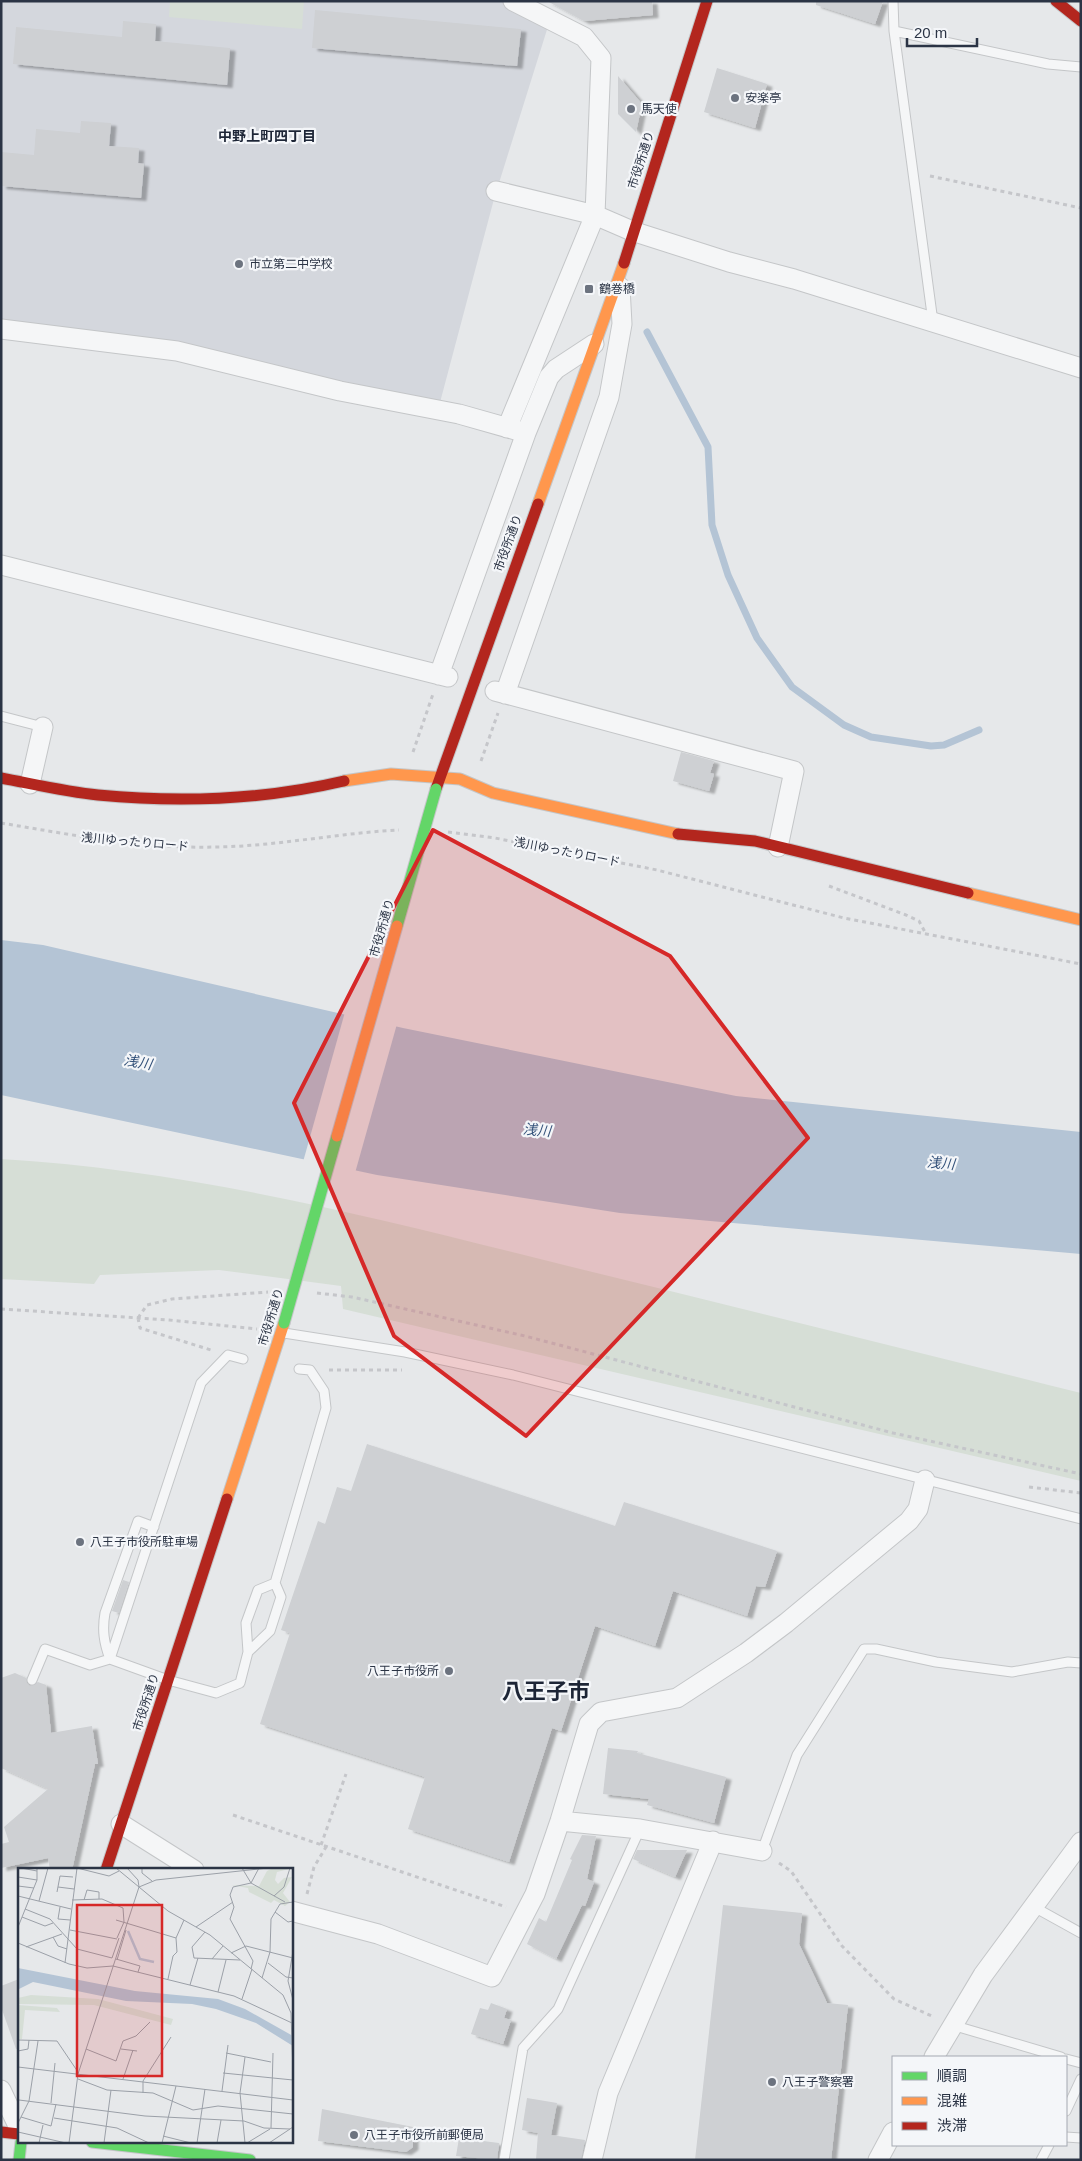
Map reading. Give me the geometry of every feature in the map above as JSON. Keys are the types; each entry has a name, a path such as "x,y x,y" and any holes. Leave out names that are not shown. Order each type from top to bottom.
{"street":[{"path":"507,428 595,215 601,58 584,37 513,1"},
{"name":"市役所通り","path":"107,1868 283,1328 438,783 620,276 632,231 707,1"},
{"path":"1056,1 1081,21"},
{"path":"496,191 595,215 632,231 1081,368"},
{"path":"620,276 622,324 609,398 500,692 794,771 778,847"},
{"path":"1,329 176,350 340,390 459,414 526,433"},
{"path":"2,566 288,635 443,676 526,433 549,378 556,369 594,344"},
{"path":"30,784 43,727"},
{"path":"1,778 129,798 195,799 280,794 373,775 391,774 438,783 460,779 493,793 660,831 687,836 755,841 1081,920"},
{"path":"296,1913 378,1934 492,1977 535,1894 560,1821 589,1724 601,1712 677,1698 746,1653 786,1623 910,1521 918,1509 925,1480"},
{"path":"560,1821 640,1828 762,1851"},
{"path":"121,1824 191,1868"},
{"path":"592,2160 608,2093 712,1841"},
{"path":"935,2056 951,2025 983,1975 1081,1842"},
{"path":"1,2090 18,2126"},
{"path":"1,2132 18,2134"},
{"path":"878,2160 892,2134"},
{"path":"19,2160 20,2144"},
{"path":"110,2144 250,2160"}],"lane":[{"path":"893,1 894,31 933,322"},
{"path":"894,31 1048,64 1081,67"},
{"path":"1,716 43,727"},
{"path":"283,1328 513,1375 1081,1519"},
{"path":"110,1659 201,1384 228,1355 243,1359"},
{"path":"248,1652 270,1631 282,1597 275,1582 326,1408 324,1391 310,1370 299,1369"},
{"path":"110,1659 104,1643 103,1626 105,1613 138,1521 154,1527"},
{"path":"32,1680 45,1650 90,1665 110,1659 168,1680 216,1693 240,1683 248,1652 246,1623 258,1590 275,1582"},
{"path":"762,1851 797,1755 864,1649 876,1649 936,1662 1012,1672 1068,1662 1081,1663"},
{"path":"504,2160 523,2048 558,2009 640,1828"},
{"path":"1034,1907 1081,1934"},
{"path":"951,2025 1058,2056"},
{"path":"1067,2059 1081,2063"},
{"path":"1067,2109 1081,2079"},
{"path":"1067,2137 1081,2138"},
{"path":"1041,2160 1048,2146"}],"path":[{"path":"913,173 1081,208"},
{"path":"410,761 433,693"},
{"path":"480,762 499,712"},
{"name":"浅川ゆったりロード","path":"1,823 119,842 185,847 218,847 407,830"},
{"name":"浅川ゆったりロード","path":"442,832 495,838 657,870 800,908 1081,964"},
{"path":"827,886 906,915 919,922 926,934"},
{"path":"228,1355 153,1334 140,1328 138,1318 147,1304 172,1299 270,1292"},
{"path":"307,1293 352,1297 525,1336 892,1433 1081,1474"},
{"path":"1,1309 249,1328"},
{"path":"310,1370 403,1370"},
{"path":"328,1847 320,1845 346,1774"},
{"path":"233,1815 525,1914"},
{"path":"296,1913 314,1867 328,1847"},
{"path":"762,1851 791,1871 842,1946 894,1999 951,2025"}],"highlighted area":[{"path":"433,830 670,956 808,1138 526,1436 394,1336 294,1103"}],"shaded area":[{"name":"市立第二中学校","path":"1,1 513,1 550,20 494,199 438,410 177,351 1,329"},
{"path":"170,1 304,1 302,29 169,17"},
{"path":"1,1159 73,1165 144,1174 287,1199 429,1231 1081,1393 1081,1481 343,1309 341,1286 219,1270 100,1275 94,1284 1,1279"}],"water":[{"name":"浅川","path":"1,940 43,945 403,1028 736,1096 1081,1132 1081,1254 620,1213 377,1175 1,1095"}],"pier":[{"path":"345,1012 397,1024 355,1173 303,1162"}],"building":[{"path":"547,1 652,1 653,15 584,21"},
{"path":"816,1 883,1 875,24 816,5"},
{"path":"315,10 521,29 517,66 312,48"},
{"path":"123,21 156,24 155,41 230,48 227,85 13,64 16,27 122,37"},
{"name":"安楽亭","path":"717,68 767,84 755,128 704,112"},
{"path":"618,76 642,104 636,132 618,114"},
{"path":"81,121 111,123 109,146 139,148 138,163 144,164 141,198 1,186 1,152 34,155 36,129 80,133"},
{"path":"681,752 714,761 710,773 714,774 709,791 673,781"},
{"path":"367,1444 615,1526 624,1502 777,1551 765,1587 756,1586 747,1616 673,1591 655,1646 595,1626 561,1731 552,1728 509,1862 408,1829 425,1777 260,1724 290,1633 281,1630 318,1521 325,1524 337,1487 351,1491"},
{"path":"123,1580 129,1582 119,1613 112,1611"},
{"path":"15,1673 26,1678 30,1686 38,1682 46,1685 51,1733 92,1726 98,1764 95,1764 72,1868 50,1868 48,1858 1,1868 1,1844 9,1842 4,1827 48,1789 1,1768 1,1678"},
{"path":"608,1748 638,1751 637,1753 726,1777 714,1823 647,1805 649,1799 603,1794"},
{"path":"582,1835 596,1836 587,1879 594,1882 585,1906 582,1905 556,1959 527,1944 539,1918 546,1922 572,1860 570,1859"},
{"path":"637,1850 687,1850 675,1877 633,1859"},
{"name":"八王子警察署","path":"723,1905 802,1913 799,1944 827,2003 848,2005 831,2160 695,2160"},
{"path":"18,1979 18,2048 16,2049 1,2007 1,1986"},
{"path":"491,2003 507,2009 504,2018 511,2020 503,2044 471,2034 480,2008 488,2010"},
{"path":"527,2098 557,2103 551,2135 585,2140 581,2160 536,2160 538,2133 522,2130"},
{"path":"322,2109 413,2127 413,2147 406,2152 318,2141"},
{"path":"459,2138 499,2143 497,2160 456,2156"}],"waterway":[{"path":"647,332 708,447 712,525 728,575 757,638 792,687 844,725 871,737 931,746 944,745 979,730"}],"traffic: fast":[{"path":"397,926 436,789"},
{"path":"284,1323 337,1136"},
{"path":"19,2160 21,2144"},
{"path":"110,2144 250,2160"}],"traffic: slow":[{"path":"538,504 624,263"},
{"path":"344,781 391,774 460,779 493,793 678,834"},
{"path":"968,893 1081,920"},
{"path":"337,1136 397,926"},
{"path":"227,1499 284,1323"}],"traffic: jam":[{"path":"624,263 707,1"},
{"path":"1056,1 1081,21"},
{"path":"436,789 538,504"},
{"path":"1,778 86,794 160,799 252,796 344,781"},
{"path":"678,834 755,841 968,893"},
{"path":"107,1868 227,1499"},
{"path":"1,2132 18,2134"}],"place":[{"name":"安楽亭","path":"735,98"},
{"name":"馬天使","path":"631,109"},
{"name":"市立第二中学校","path":"239,264"},
{"name":"鶴巻橋","path":"589,289"},
{"name":"八王子市役所駐車場","path":"80,1542"},
{"name":"八王子市役所","path":"449,1671"},
{"name":"八王子警察署","path":"772,2082"},
{"name":"八王子市役所前郵便局","path":"354,2135"}],"district":[{"name":"中野上町四丁目","path":"267,136"},
{"name":"八王子市","path":"546,1691"}]}
